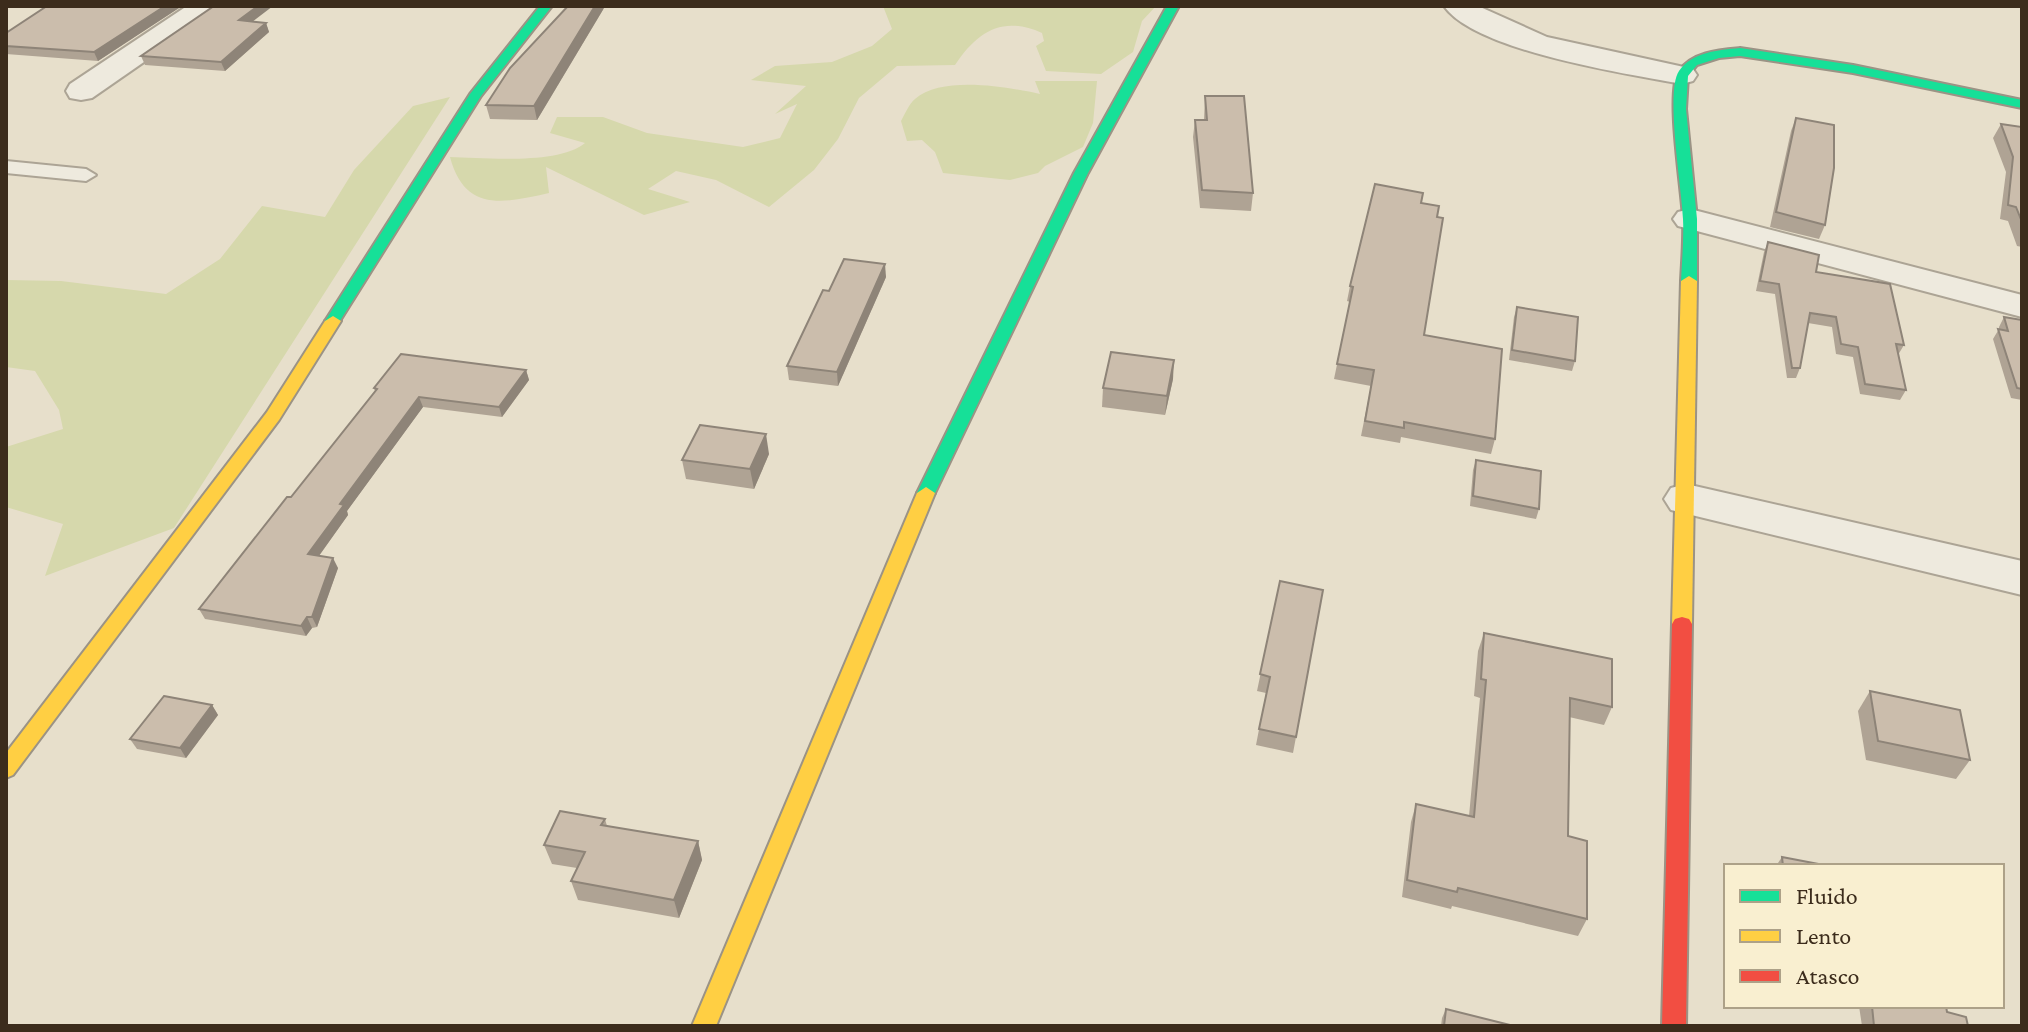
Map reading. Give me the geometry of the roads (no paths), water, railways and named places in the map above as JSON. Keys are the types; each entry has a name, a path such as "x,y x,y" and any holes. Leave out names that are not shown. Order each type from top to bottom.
{"street":[{"path":"81,91 206,6"},
{"path":"6,769 273,416 476,94 546,6"},
{"path":"704,1026 926,493 1081,173 1173,6"},
{"path":"1458,6 1483,23 1579,55 1682,75"},
{"path":"1674,1026 1690,219 1680,109 1682,75 1693,62 1717,54 1740,52 1853,69 2022,104"},
{"path":"1690,219 2022,306"},
{"path":"1686,499 2022,578"}],"lane":[{"path":"6,167 86,175"}]}
